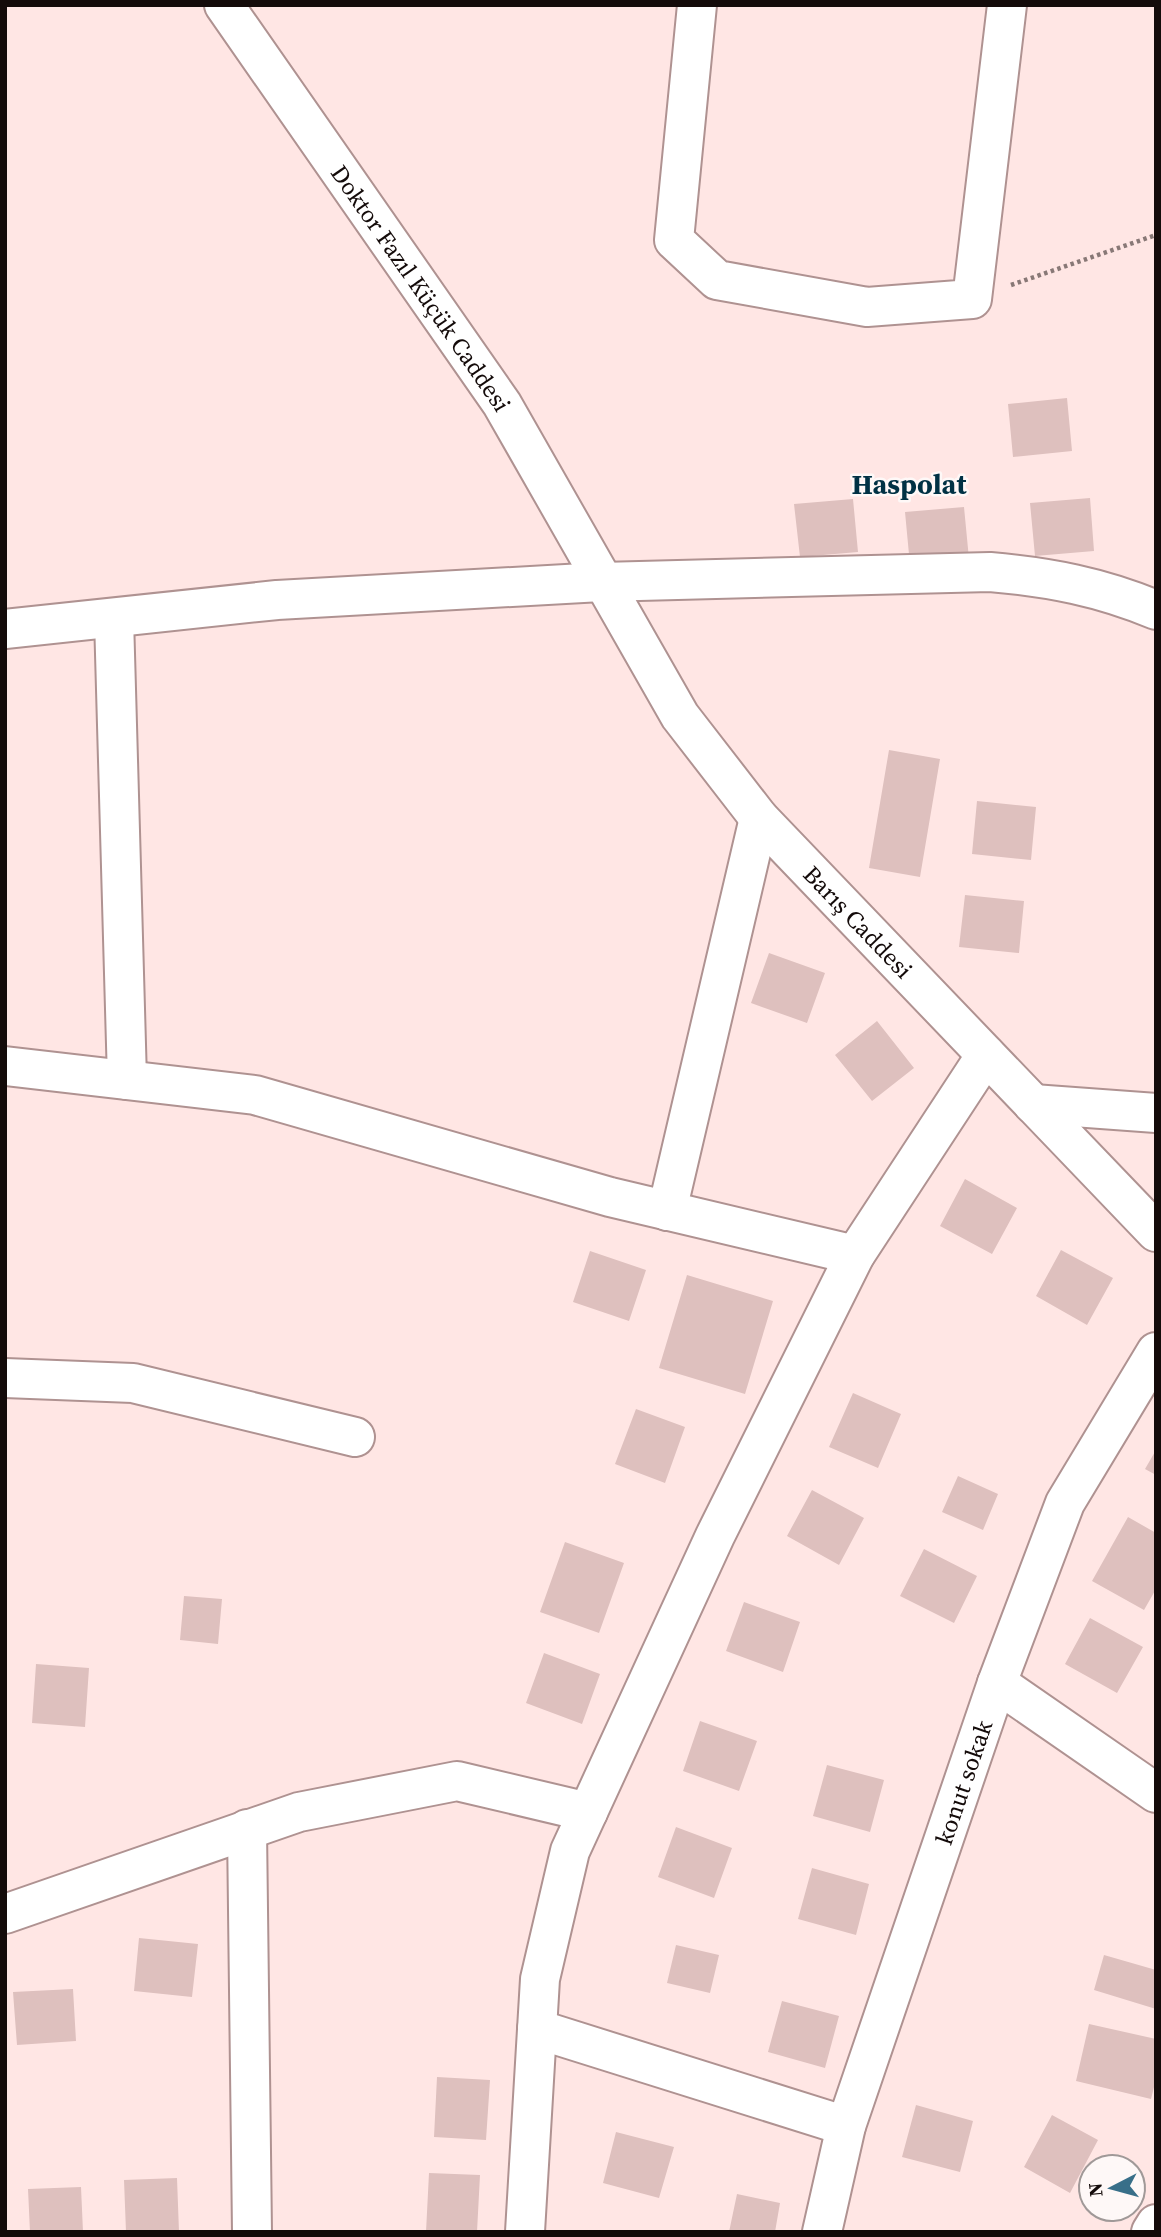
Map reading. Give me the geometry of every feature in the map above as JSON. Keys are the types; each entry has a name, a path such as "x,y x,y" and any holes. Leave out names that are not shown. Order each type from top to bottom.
{"street":[{"name":"Doktor Fazıl Küçük Caddesi","path":"224,5 502,404 601,582"},
{"path":"697,5 674,240 717,280 867,307 972,299 1007,5"},
{"path":"5,629 277,600 601,582 990,572 1052,578 1112,592 1156,610"},
{"name":"Barış Caddesi","path":"601,582 680,716 759,818 1156,1232"},
{"path":"114,618 127,1080"},
{"path":"667,1211 759,818"},
{"path":"525,2232 540,1979 570,1851 715,1536 855,1255 986,1055"},
{"path":"5,1066 255,1095 667,1211 855,1255"},
{"path":"1033,1104 1156,1113"},
{"name":"konut sokak","path":"822,2232 846,2126 997,1683 1065,1503 1156,1352"},
{"path":"5,1378 133,1383 355,1437"},
{"path":"997,1683 1156,1793"},
{"path":"5,1914 299,1812 457,1781 588,1812"},
{"path":"247,1829 252,2232"},
{"path":"537,2029 846,2126"},
{"path":"1151,2232 1156,2224"}],"path":[{"path":"972,299 1156,235"}],"building":[{"path":"1067,398 1072,451 1013,457 1008,404"},
{"path":"1090,498 1094,551 1035,556 1030,503"},
{"path":"853,499 858,552 800,557 794,504"},
{"path":"964,507 969,559 910,565 905,512"},
{"path":"889,750 940,759 920,877 869,868"},
{"path":"977,801 1036,807 1031,860 972,854"},
{"path":"965,895 1024,901 1019,953 959,947"},
{"path":"769,953 825,973 807,1023 751,1003"},
{"path":"877,1021 914,1068 872,1101 835,1055"},
{"path":"965,1179 1017,1208 992,1254 940,1226"},
{"path":"1061,1250 1113,1278 1087,1325 1036,1296"},
{"path":"590,1251 646,1270 629,1321 573,1302"},
{"path":"687,1275 773,1301 745,1394 659,1368"},
{"path":"853,1393 901,1414 878,1468 829,1447"},
{"path":"636,1409 685,1427 665,1483 615,1464"},
{"path":"1156,1450 1156,1475 1145,1469"},
{"path":"958,1476 998,1494 983,1530 942,1512"},
{"path":"812,1490 864,1518 839,1565 787,1536"},
{"path":"1128,1517 1156,1533 1156,1589 1144,1610 1092,1581"},
{"path":"565,1542 624,1563 599,1633 540,1612"},
{"path":"924,1549 977,1576 954,1623 900,1596"},
{"path":"184,1596 222,1599 218,1644 180,1640"},
{"path":"744,1602 800,1622 783,1672 726,1651"},
{"path":"1090,1618 1143,1647 1117,1693 1065,1664"},
{"path":"544,1653 600,1674 582,1724 526,1703"},
{"path":"36,1664 89,1668 85,1727 32,1723"},
{"path":"700,1721 757,1741 739,1791 683,1771"},
{"path":"827,1765 884,1780 870,1832 813,1816"},
{"path":"676,1827 732,1848 714,1898 658,1877"},
{"path":"812,1868 869,1884 856,1935 798,1919"},
{"path":"139,1938 198,1944 192,1997 134,1991"},
{"path":"676,1945 719,1955 710,1993 667,1983"},
{"path":"1104,1955 1156,1970 1156,2009 1094,1990"},
{"path":"73,1989 76,2041 17,2045 13,1992"},
{"path":"782,2001 839,2016 825,2068 768,2052"},
{"path":"1089,2024 1156,2039 1156,2079 1151,2099 1076,2081"},
{"path":"437,2077 490,2080 486,2140 434,2137"},
{"path":"916,2105 973,2121 960,2172 902,2157"},
{"path":"1052,2115 1098,2140 1091,2153 1077,2153 1077,2180 1070,2193 1024,2167"},
{"path":"616,2132 674,2147 659,2198 603,2183"},
{"path":"429,2173 480,2175 477,2232 426,2232"},
{"path":"177,2178 179,2232 126,2232 124,2180"},
{"path":"81,2187 83,2232 30,2232 28,2189"},
{"path":"737,2194 780,2203 775,2232 729,2232"}],"district":[{"name":"Haspolat","path":"909,484"}]}
